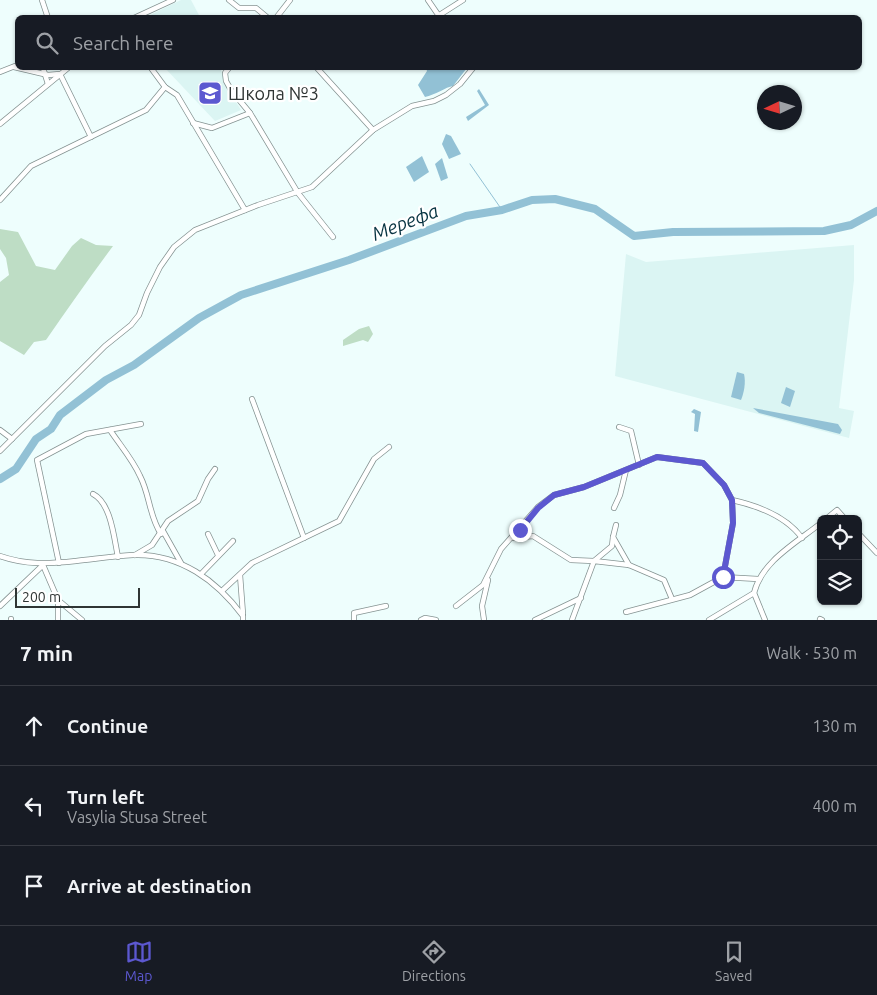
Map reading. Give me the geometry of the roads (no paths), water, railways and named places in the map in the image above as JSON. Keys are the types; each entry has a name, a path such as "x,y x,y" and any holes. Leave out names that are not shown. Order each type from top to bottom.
{"street":[{"path":"42,0 47,15"},
{"path":"140,15 173,0"},
{"path":"229,0 239,8 256,8 264,15"},
{"path":"278,15 290,0"},
{"path":"428,0 438,15"},
{"path":"442,15 463,0"},
{"path":"0,72 15,66"},
{"path":"30,70 44,74 60,74"},
{"path":"43,70 48,84"},
{"path":"0,124 65,70"},
{"path":"152,70 165,87 177,95 245,210"},
{"path":"227,70 225,73 226,81 231,90 250,113 298,193 333,238"},
{"path":"319,70 373,130"},
{"path":"0,451 105,346 131,325 139,315 160,267 174,247 195,230 245,210 312,187 373,130 412,106 434,101 446,95 460,84 470,70"},
{"path":"60,74 91,137"},
{"path":"0,200 31,166 146,110 165,87"},
{"path":"194,122 212,128 250,113"},
{"path":"252,398 304,538"},
{"path":"58,562 37,460 86,434 140,424"},
{"path":"619,427 630,432 638,465"},
{"path":"0,430 12,439"},
{"path":"110,430 140,475 149,499 152,522 162,533 182,564"},
{"path":"223,590 252,563 275,550 339,521 374,459 389,447"},
{"path":"456,606 483,585 501,549 538,508 554,495 584,487 657,457 703,463 724,485 732,500 733,523 723,577"},
{"path":"135,555 152,545 162,533 168,521 198,501 215,469"},
{"path":"614,508 620,495 626,470"},
{"path":"93,494 99,497 108,514 118,557"},
{"path":"732,500 776,515 794,527 802,538"},
{"path":"831,515 837,510 841,515"},
{"path":"572,620 582,598 594,561 605,554 612,546 612,537 616,525"},
{"path":"765,620 754,593 758,579 766,567 817,526"},
{"path":"208,534 218,555"},
{"path":"512,538 533,536 571,560 629,566 664,580 672,599"},
{"path":"612,537 629,566"},
{"path":"862,537 877,554"},
{"path":"201,574 233,541"},
{"path":"0,556 17,562 43,565 135,555 175,561 201,574 223,590 243,618"},
{"path":"43,565 58,600 58,620"},
{"path":"0,606 43,565"},
{"path":"484,620 482,606 489,572"},
{"path":"240,575 243,618"},
{"path":"626,612 690,595 723,577 758,579"},
{"path":"709,620 754,593"},
{"path":"535,620 582,598"},
{"path":"58,600 82,620"},
{"path":"354,620 354,613 386,606"},
{"path":"422,620 425,618 436,620"}],"water":[{"path":"465,70 453,86 425,97 418,85 427,71"},
{"path":"479,89 489,105 468,121 466,117 485,105 477,91"},
{"path":"446,134 451,136 461,154 449,159 442,144"},
{"path":"422,156 429,172 414,182 406,167"},
{"path":"442,158 448,178 441,181 435,164"},
{"path":"737,372 744,374 745,377 741,400 731,397"},
{"path":"786,387 795,391 790,407 781,403"},
{"path":"753,408 838,424 842,430 840,434 759,413"},
{"path":"694,409 701,412 698,432 694,431 695,414 691,412"}],"waterway":[{"path":"470,164 502,210"},
{"name":"Мерефа","path":"0,479 16,469 36,439 51,429 60,415 106,380 134,365 199,318 241,295 349,260 466,216 502,210 532,200 555,199 595,209 634,236 673,232 824,231 851,225 877,211"}],"place":[{"name":"Школа №3","path":"210,93"}]}
